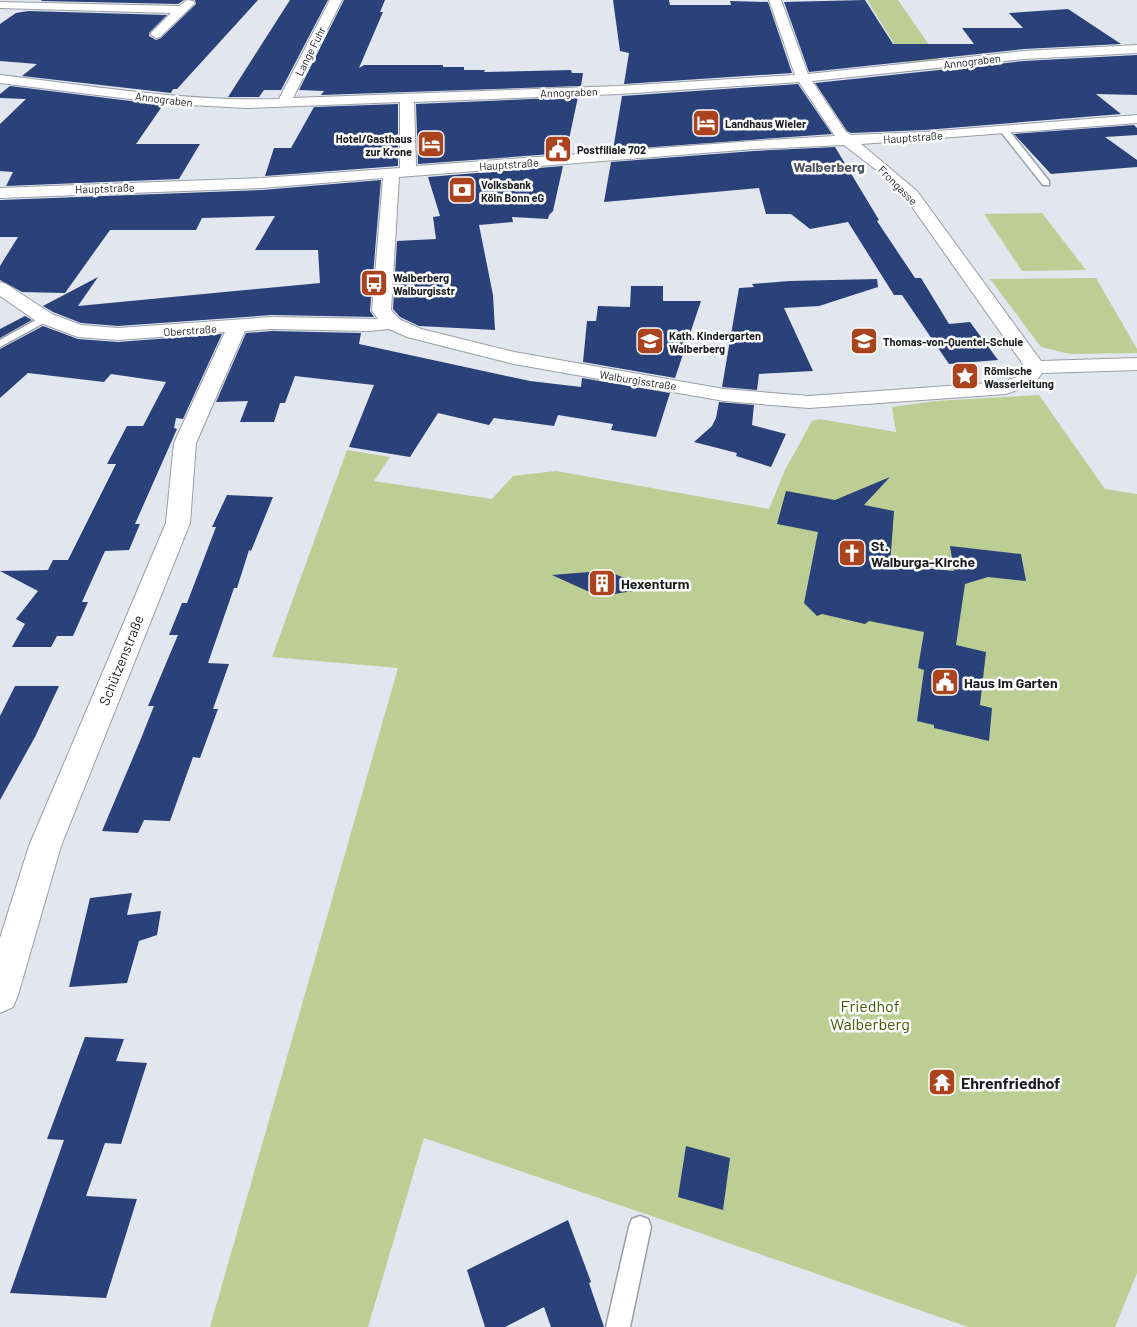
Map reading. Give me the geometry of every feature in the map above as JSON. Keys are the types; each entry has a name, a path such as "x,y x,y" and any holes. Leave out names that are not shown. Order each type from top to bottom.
{"street":[{"path":"156,34 192,0"},
{"name":"Lange Fuhr","path":"284,103 336,0"},
{"name":"Frongasse","path":"775,0 803,78 841,134 848,142 884,169 911,194 1035,367"},
{"path":"0,6 23,3 181,10"},
{"name":"Annograben","path":"0,79 194,102 284,103 619,90 803,78 1024,54 1137,49"},
{"path":"392,323 381,311 407,97"},
{"name":"Hauptstraße","path":"0,193 262,183 754,145 848,142 1137,119"},
{"name":"Oberstraße","path":"0,288 45,318 78,331 118,334 272,323 370,325 392,323"},
{"name":"Walburgisstraße","path":"392,323 414,333 514,358 577,370 724,395 809,402 1006,388 1027,380 1035,367"},
{"name":"Schützenstraße","path":"0,995 45,846 178,523 185,443 237,326"},
{"path":"1035,367 1137,364"}],"lane":[{"path":"1004,130 1046,183"},
{"path":"0,344 45,318"},
{"path":"618,1327 640,1227"}],"green space":[{"path":"867,0 898,0 940,61 907,64"},
{"path":"1042,213 1086,270 1022,271 984,214"},
{"path":"1096,278 1137,349 1137,353 1070,354 1041,347 990,279"},
{"name":"Friedhof Walberberg","path":"1039,395 1105,489 1137,494 1137,1273 1115,1327 968,1327 424,1138 368,1327 210,1327 398,668 272,657 347,450 390,457 374,481 492,499 513,476 556,471 769,509 785,470 812,421 819,419 896,432 892,407 936,401"}],"building":[{"path":"42,0 184,0 178,4"},
{"path":"195,0 258,0 177,89 173,89 171,93 22,76 37,64 0,61 0,24 16,13 28,11 167,15 149,33 149,36 156,40 161,38 196,4"},
{"path":"290,0 328,0 281,90 264,90 259,97 228,97"},
{"path":"344,0 385,0 380,12 383,12 359,68 364,65 443,65 443,67 464,67 464,70 485,70 484,72 571,70 572,73 583,73 581,86 321,95 324,91 299,90"},
{"path":"613,0 669,0 670,5 731,5 730,1 768,2 792,73 624,84 629,53 620,51"},
{"path":"865,0 893,44 974,44 962,28 1023,28 1009,13 1068,9 1121,44 1024,49 809,72 784,2"},
{"path":"1137,55 1137,95 1096,94 1121,114 925,130 851,133 847,131 815,83 1024,61"},
{"path":"798,84 832,134 613,150 622,96"},
{"path":"10,86 163,105 136,144 200,144 179,179 6,186 13,172 0,171 0,124 26,99 0,98 0,94"},
{"path":"578,97 566,153 418,164 416,104"},
{"path":"398,104 398,166 265,176 274,148 291,148 314,107"},
{"path":"1134,125 1137,128 1137,135 1105,137 1137,160 1137,167 1051,174 1014,134"},
{"path":"835,147 879,220 877,221 915,278 921,278 949,324 970,322 998,360 949,364 902,295 894,295 848,222 810,229 791,214 766,214 759,188 604,202 611,162"},
{"path":"563,166 553,211 548,219 512,217 513,222 479,225 493,295 495,330 419,326 400,317 393,309 397,241 436,239 433,217 440,216 428,177"},
{"path":"381,180 370,311 374,317 272,315 118,326 81,323 43,306 98,277 78,306 320,283 318,250 255,250 275,216 202,218 196,230 110,230 65,293 22,292 0,280 0,266 18,237 0,237 0,200 262,190"},
{"path":"877,279 878,287 819,306 784,308 813,371 759,374 757,390 722,387 739,288 754,287 752,284 789,281"},
{"path":"631,286 663,286 663,301 701,301 675,378 583,362 587,321 596,321 598,306 630,307"},
{"path":"25,316 32,320 0,338 0,329"},
{"path":"43,326 78,339 118,342 222,334 183,419 176,418 174,428 177,429 135,524 140,524 129,550 105,551 82,602 88,602 73,636 57,636 51,647 12,647 25,624 16,619 38,591 0,571 48,570 53,560 68,560 116,464 107,464 127,426 143,426 166,382 111,374 104,382 28,373 0,398 0,349"},
{"path":"272,331 361,333 359,344 530,381 581,387 582,378 670,393 656,437 611,430 613,424 558,415 554,426 494,418 489,425 438,413 410,457 349,447 374,385 295,376 285,403 280,403 274,422 240,422 248,401 216,402 246,333"},
{"path":"719,402 754,405 752,425 786,434 771,467 736,456 737,453 694,442 712,426 716,418"},
{"path":"890,477 864,505 894,511 890,565 954,571 950,546 1021,554 1026,581 988,577 965,584 956,645 986,652 980,705 992,708 989,741 934,728 934,725 917,721 924,670 918,668 924,632 869,621 865,624 822,614 817,616 804,603 818,532 777,524 786,491 835,500"},
{"path":"227,495 273,497 251,551 249,550 237,588 234,588 208,663 229,664 213,709 218,709 200,758 193,757 170,821 144,820 138,833 102,831 154,706 148,706 178,635 169,635 182,603 187,603 216,527 212,527"},
{"path":"607,571 650,588 603,596 596,595 552,575"},
{"path":"15,686 59,686 35,737 0,800 0,716"},
{"path":"132,893 127,915 161,911 157,935 139,941 127,983 69,987 90,898"},
{"path":"85,1037 124,1039 116,1061 147,1063 121,1144 105,1143 86,1196 137,1199 106,1298 10,1293 64,1140 47,1139"},
{"path":"686,1146 730,1158 723,1210 678,1197"},
{"path":"568,1220 591,1282 589,1283 604,1327 551,1327 544,1307 505,1327 485,1327 467,1270"}],"place":[{"name":"Landhaus Wieler","path":"706,123"},
{"name":"Hotel/Gasthaus zur Krone","path":"431,144"},
{"name":"Postfiliale 702","path":"558,149"},
{"name":"Volksbank Köln Bonn eG","path":"462,190"},
{"name":"Walberberg Walburgisstr","path":"374,283"},
{"name":"Kath. Kindergarten Walberberg","path":"650,341"},
{"name":"Thomas-von-Quentel-Schule","path":"864,341"},
{"name":"Römische Wasserleitung","path":"965,376"},
{"name":"St. Walburga-Kirche","path":"852,553"},
{"name":"Hexenturm","path":"602,583"},
{"name":"Haus im Garten","path":"945,682"},
{"name":"Ehrenfriedhof","path":"942,1082"}],"district":[{"name":"Walberberg","path":"829,166"}]}
